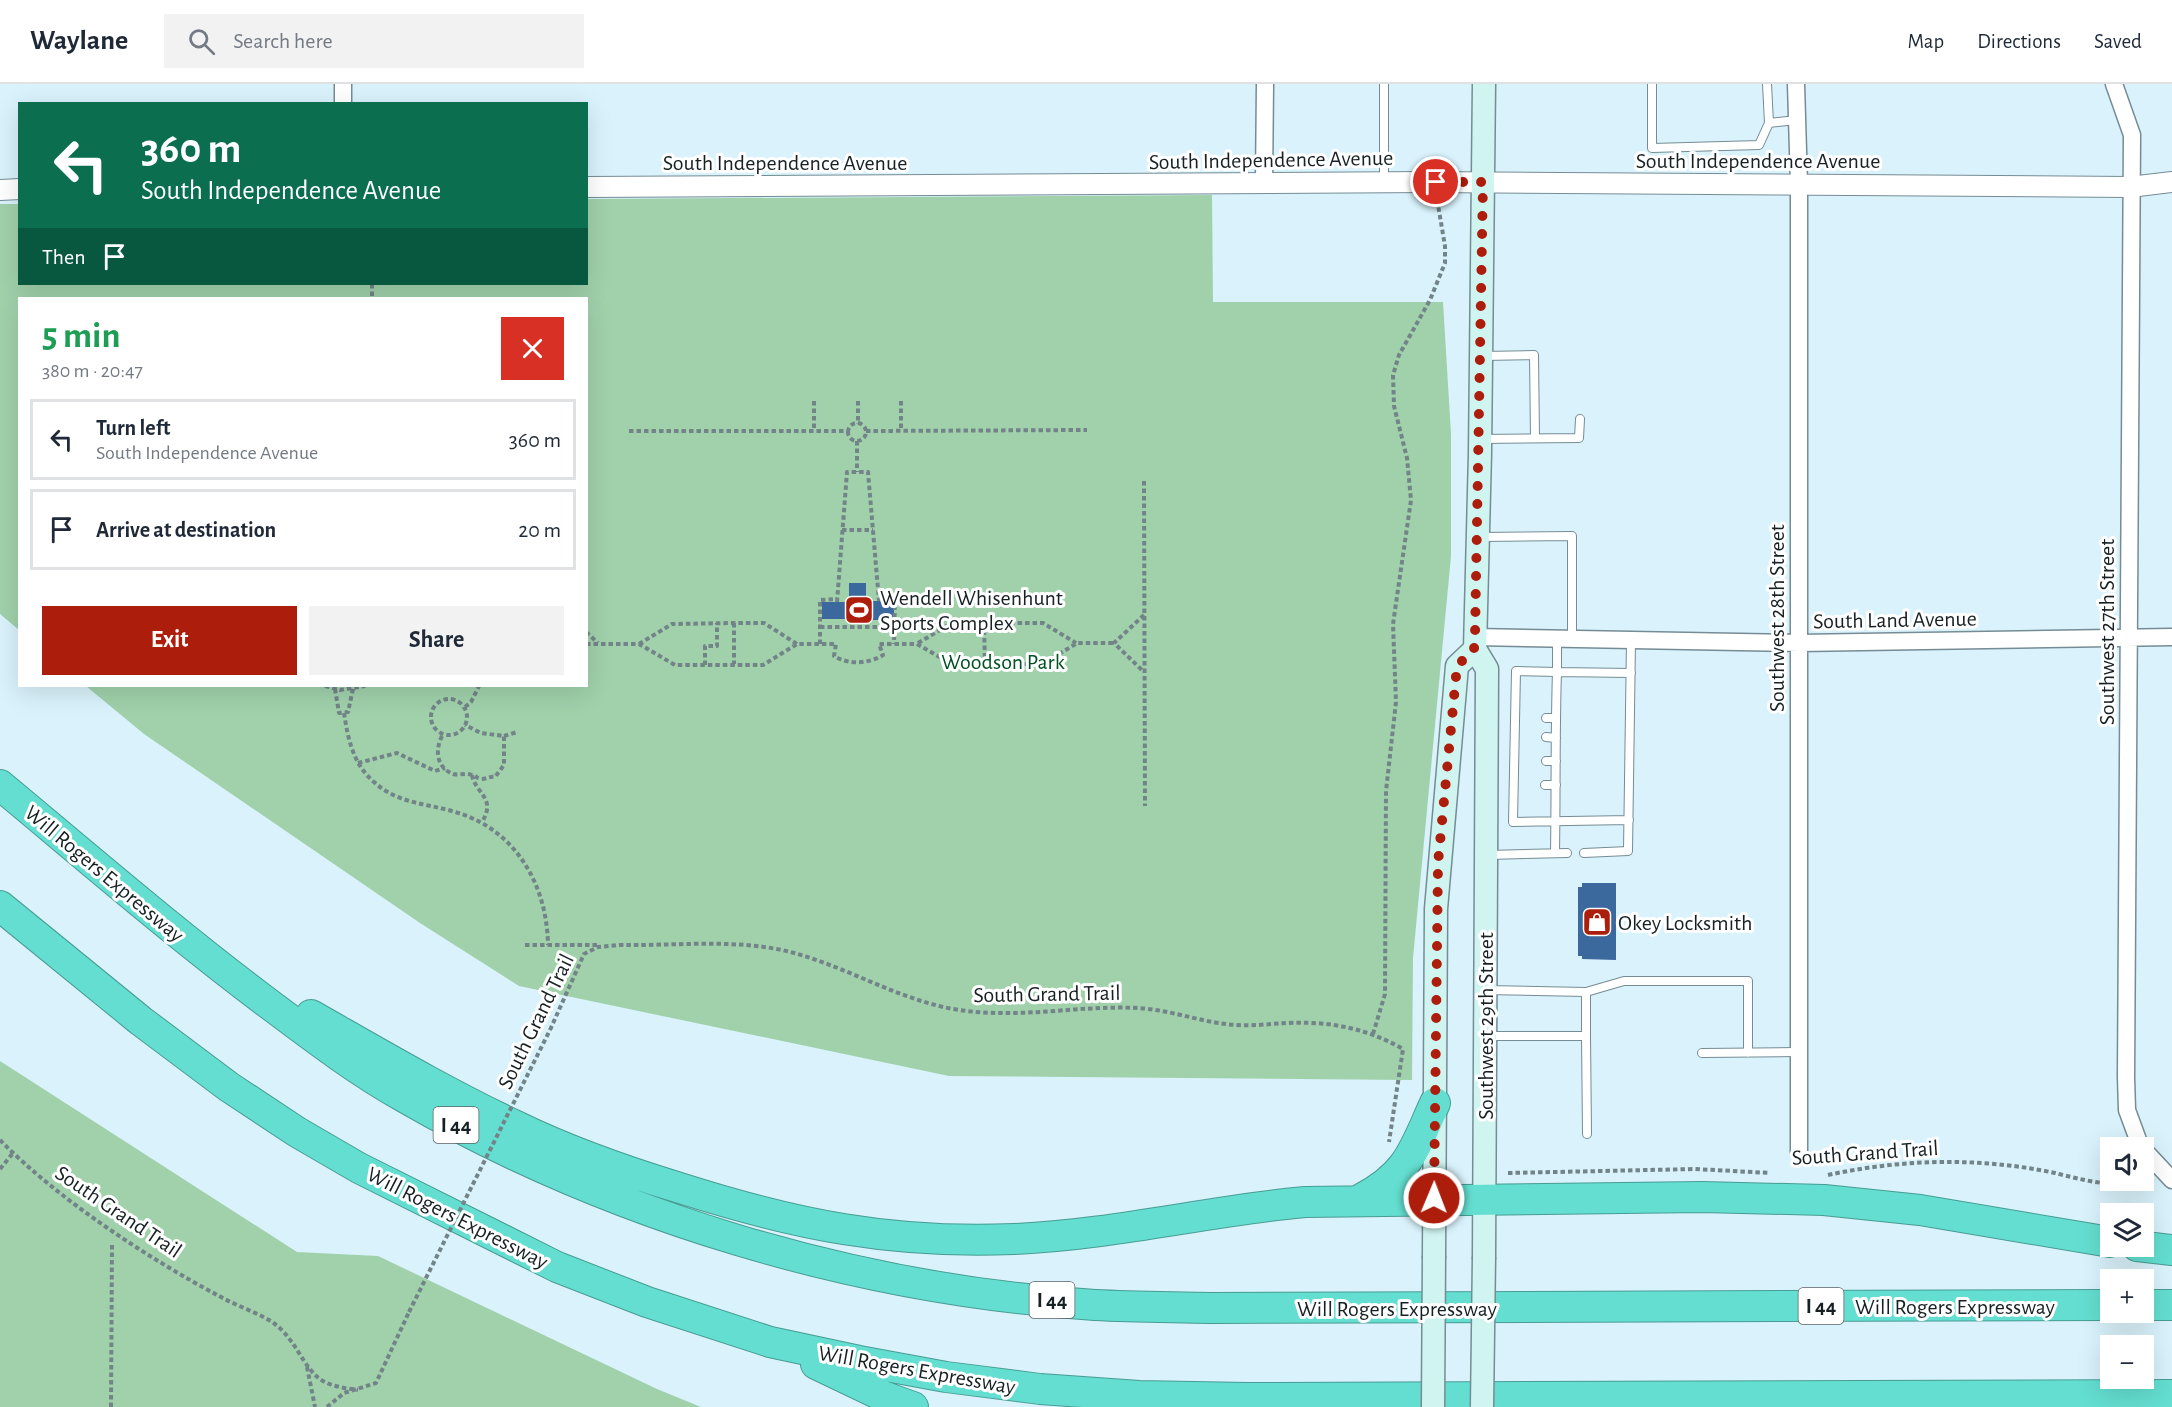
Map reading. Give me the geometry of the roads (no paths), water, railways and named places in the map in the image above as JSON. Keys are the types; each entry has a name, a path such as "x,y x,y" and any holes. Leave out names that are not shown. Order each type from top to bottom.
{"highway":[{"name":"Will Rogers Expressway","path":"0,785 204,955 324,1046 402,1096 567,1179 737,1240 942,1287 1095,1305 1211,1308 2100,1305"},
{"name":"Will Rogers Expressway","path":"0,906 141,1021 229,1087 297,1132 359,1168 557,1267 648,1302 770,1342 946,1377 1040,1389 1139,1396 1270,1398 2172,1395"},
{"path":"204,955 431,1083 515,1126 619,1169 786,1219 852,1233 900,1238 1012,1239 1120,1229 1247,1207 1359,1200 1702,1197 1824,1200 1920,1210 2100,1240"},
{"path":"1359,1200 1384,1187 1406,1165 1436,1103"},
{"path":"2154,1248 2172,1250"},
{"path":"2154,1305 2172,1305"},
{"path":"770,1342 885,1397 913,1407"}],"main road":[{"name":"Southwest 29th Street","path":"1482,1407 1487,669 1475,643 1479,537 1484,84"},
{"path":"1433,1407 1438,863 1457,666 1475,643"}],"street":[{"path":"343,84 343,102"},
{"path":"1264,184 1265,84"},
{"name":"Southwest 28th Street","path":"1796,84 1799,184 1799,1152"},
{"name":"Southwest 27th Street","path":"2114,84 2132,135 2126,1077 2128,1117 2137,1137"},
{"name":"South Independence Avenue","path":"588,187 1483,182 2130,187 2172,182"},
{"path":"0,190 18,189"},
{"name":"South Land Avenue","path":"1475,643 1564,639 1799,643 2172,637"},
{"path":"2154,1161 2172,1180"}],"lane":[{"path":"1384,84 1384,182"},
{"path":"1652,84 1652,148 1759,145 1769,123 1767,84"},
{"path":"1769,123 1797,120"},
{"path":"1481,356 1534,356 1535,438"},
{"path":"1480,439 1579,438 1580,419"},
{"path":"1479,537 1572,536 1564,639 1557,672 1556,738 1551,762 1556,785 1555,853"},
{"path":"1584,853 1628,851 1631,641"},
{"path":"1629,820 1513,822 1518,786 1519,737 1515,718 1515,671 1631,673"},
{"path":"1515,718 1525,718"},
{"path":"1546,718 1556,718"},
{"path":"1546,737 1556,738"},
{"path":"1545,785 1556,785"},
{"path":"1486,855 1567,853"},
{"path":"1485,990 1586,992 1624,981 1748,981 1748,1053"},
{"path":"1586,992 1587,1134"},
{"path":"1485,1036 1586,1036"},
{"path":"1702,1053 1798,1052"}],"place":[{"name":"Wendell Whisenhunt Sports Complex","path":"859,610"},
{"name":"Okey Locksmith","path":"1597,922"}],"park label":[{"name":"Woodson Park","path":"1003,661"}]}
